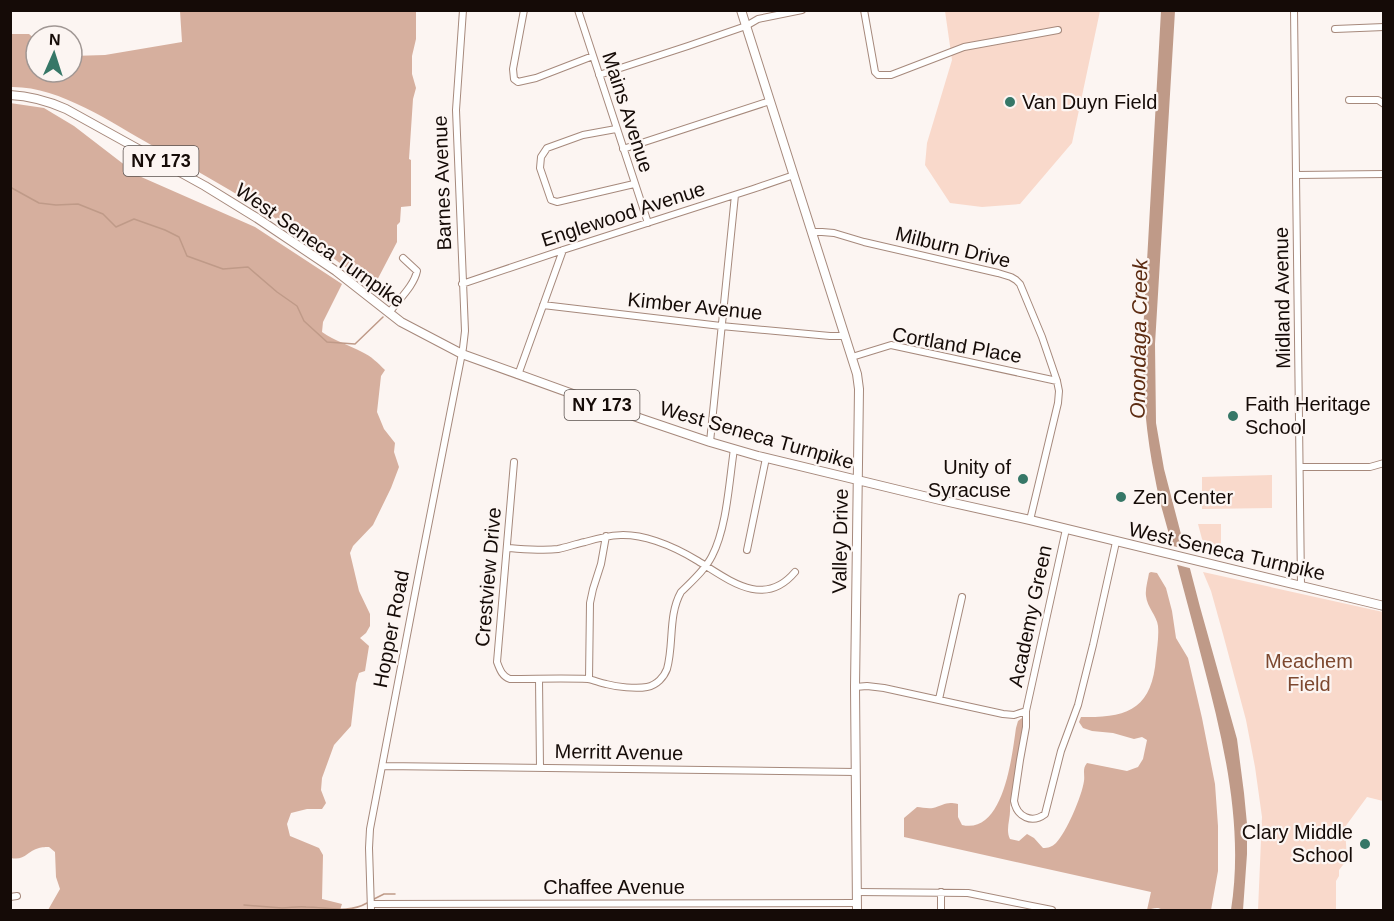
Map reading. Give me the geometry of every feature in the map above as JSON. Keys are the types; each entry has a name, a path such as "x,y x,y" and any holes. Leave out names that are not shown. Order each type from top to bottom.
{"main road":[{"name":"Valley Drive","path":"741,10 852,357 860,389 855,687 857,907"},
{"name":"West Seneca Turnpike","path":"10,95 28,97 66,109 205,186 336,271 401,322 462,354 518,375 710,442 766,458 1383,606"}],"street":[{"name":"Barnes Avenue","path":"462,354 465,331 456,110 463,10"},
{"path":"524,10 513,69 514,79 518,82 536,78 593,56"},
{"name":"Mains Avenue","path":"578,10 648,223"},
{"path":"599,75 746,26 758,19 802,10"},
{"path":"864,10 875,72 878,75 891,75 964,47 1058,30"},
{"name":"Midland Avenue","path":"1294,10 1301,585"},
{"path":"1335,29 1383,27"},
{"path":"1349,100 1378,100 1383,104"},
{"path":"623,149 770,101"},
{"path":"616,129 591,133 547,148 541,157 540,171 551,200 556,202 634,184"},
{"path":"1297,175 1383,174"},
{"name":"Englewood Avenue","path":"462,284 794,175"},
{"path":"710,442 735,195"},
{"name":"Milburn Drive","path":"812,232 834,234 1011,277 1020,284 1042,336 1059,391 1058,404 1030,520"},
{"path":"518,375 563,250"},
{"path":"389,313 417,273 403,258"},
{"name":"Kimber Avenue","path":"543,305 721,326 844,336"},
{"name":"Cortland Place","path":"852,357 891,345 1057,381"},
{"name":"Hopper Road","path":"371,907 370,829 462,354"},
{"path":"540,768 539,679 589,680 616,686 647,687 656,684 666,671 677,598 711,558 723,526 734,449"},
{"path":"747,550 766,458"},
{"name":"Crestview Drive","path":"514,462 497,662 501,672 510,679 539,679"},
{"path":"1300,467 1370,467 1383,463"},
{"name":"Academy Green","path":"1066,529 1026,711 1026,727 1014,801 1015,808 1027,819 1043,817 1045,814 1061,751 1078,705 1116,542"},
{"path":"507,549 560,549 606,536 627,534 641,536 680,551 732,582 751,589 775,588 789,580 795,572"},
{"path":"589,680 590,603 606,536"},
{"path":"939,699 962,597"},
{"path":"855,687 884,688 1003,714 1014,715 1026,711"},
{"name":"Merritt Avenue","path":"382,766 856,772"},
{"path":"857,892 968,893 1052,910"},
{"path":"941,892 941,910"},
{"name":"Chaffee Avenue","path":"371,907 857,907"}],"green space":[{"name":"Van Duyn Field","path":"945,11 1100,11 1072,143 1020,204 982,207 950,203 925,165 927,143 952,60"},
{"path":"1272,475 1272,508 1202,509 1202,477"},
{"path":"1198,524 1221,524 1221,548 1208,548 1202,539"},
{"name":"Meachem Field","path":"1203,572 1383,612 1383,801 1367,797 1345,827 1347,860 1339,870 1336,881 1336,910 1258,910 1262,817 1255,767 1246,720 1211,591"}],"shaded area":[{"path":"180,11 416,11 412,74 416,88 413,99 409,159 411,160 411,206 401,207 400,222 397,225 397,242 373,288 271,215 85,107 48,93 29,88 11,87 11,34 24,34 24,84 84,84 84,56 105,55 182,42"},
{"path":"1161,11 1175,11 1155,344 1156,423 1164,469 1237,739 1247,824 1243,910 1231,910 1235,848 1225,754 1158,495 1145,406 1143,333"},
{"path":"10,103 44,108 74,126 139,176 255,227 342,284 323,322 322,332 368,356 385,370 381,376 377,412 384,429 395,443 394,452 399,467 373,525 353,546 350,553 359,591 370,614 370,626 360,638 369,646 365,671 359,673 356,683 351,726 334,745 322,778 321,790 326,803 322,809 307,809 291,813 287,824 290,836 319,848 323,855 322,899 342,904 340,910 48,910 60,889 56,877 55,852 49,847 41,847 23,857 11,858"},
{"path":"1151,572 1157,573 1166,588 1176,638 1188,658 1215,784 1218,871 1211,910 1162,910 1157,908 1147,910 1151,892 904,837 904,818 917,807 931,808 948,803 958,804 958,817 962,825 976,825 988,818 1003,790 1012,756 1016,728 1018,721 1022,718 1024,719 1010,807 1008,831 1010,839 1019,841 1027,834 1043,848 1056,843 1077,805 1083,788 1084,769 1087,763 1127,771 1138,767 1143,759 1147,740 1142,737 1134,739 1113,733 1092,731 1083,728 1079,722 1081,717 1112,715 1135,707 1149,689 1154,675 1158,634 1157,622 1146,596 1146,587"}],"pier":[{"path":"1169,545 1189,550 1193,569 1174,564"}],"waterway":[{"path":"10,187 39,203 78,204 103,214 116,227 134,219 165,230 179,237 187,256 223,269 248,267 297,306 304,321 327,342 355,344 383,317"},
{"path":"374,899 384,894 395,894"},
{"path":"244,905 345,909 367,903"}],"place":[{"name":"Van Duyn Field","path":"1010,102"},
{"name":"Faith Heritage School","path":"1233,416"},
{"name":"Unity of Syracuse","path":"1023,479"},
{"name":"Zen Center","path":"1121,497"},
{"name":"Clary Middle School","path":"1365,844"}],"water label":[{"name":"Onondaga Creek","path":"1139,339"}]}
